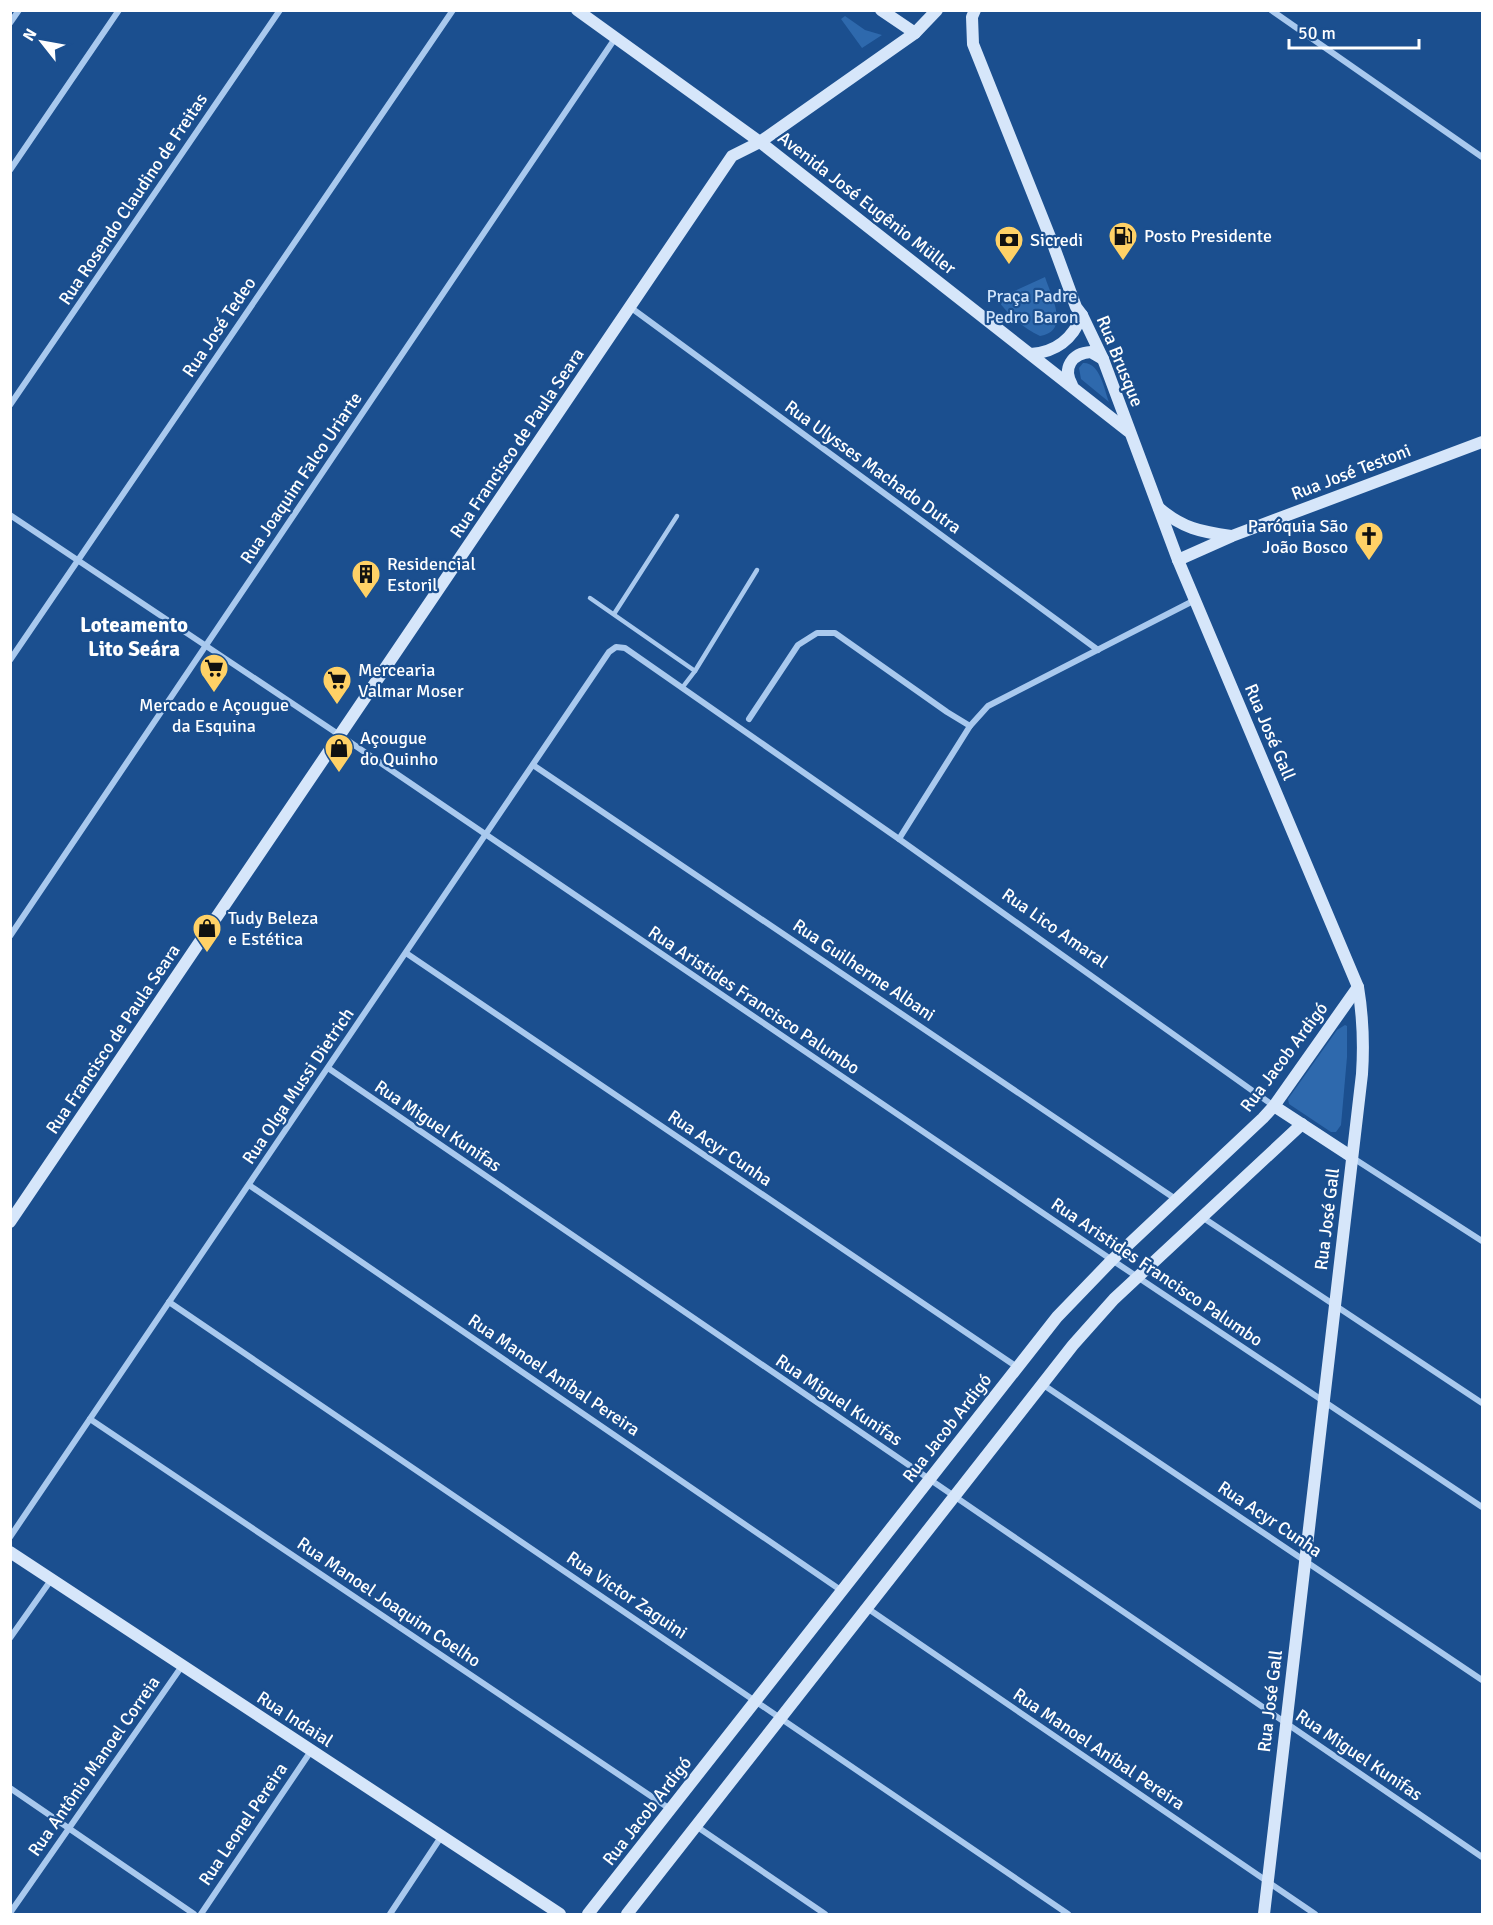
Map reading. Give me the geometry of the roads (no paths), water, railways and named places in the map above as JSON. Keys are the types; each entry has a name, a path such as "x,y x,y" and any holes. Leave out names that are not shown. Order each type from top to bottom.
{"main road":[{"name":"Avenida José Eugênio Müller","path":"577,10 760,142 1129,432"},
{"path":"881,10 915,33"},
{"name":"Rua Francisco de Paula Seara","path":"10,1222 732,156 760,142 915,33 937,10"},
{"name":"Rua Brusque","path":"975,10 972,17 973,44 1076,307 1103,359 1178,560"},
{"path":"1031,354 1050,350 1067,340 1082,315"},
{"path":"1072,386 1069,380 1069,366 1077,355 1091,352 1103,359"},
{"name":"Rua José Testoni","path":"1178,560 1232,536 1482,441"},
{"name":"Rua José Testoni","path":"1157,507 1183,525 1198,531 1232,536"},
{"name":"Rua José Gall","path":"1178,560 1358,987 1363,1013 1364,1038 1352,1157 1264,1914"},
{"name":"Rua Jacob Ardigó","path":"588,1914 1069,1303 1248,1134 1274,1106 1358,987"},
{"name":"Rua Lico Amaral","path":"1274,1106 1352,1157"},
{"path":"627,1914 1041,1383 1093,1322 1137,1277 1302,1124"},
{"name":"Rua Indaial","path":"10,1552 560,1914"}],"street":[{"path":"10,23 19,10"},
{"path":"10,170 119,10"},
{"name":"Rua Rosendo Claudino de Freitas","path":"10,405 280,10"},
{"name":"Rua José Tedeo","path":"10,660 453,10"},
{"path":"1271,10 1482,157"},
{"name":"Rua Joaquim Falco Uriarte","path":"10,936 616,37"},
{"name":"Rua Ulysses Machado Dutra","path":"630,308 1098,650"},
{"name":"Rua Aristides Francisco Palumbo","path":"10,515 341,736 485,836 1323,1403 1482,1507"},
{"path":"899,839 970,726 988,706 1195,600"},
{"path":"749,719 798,645 817,633 835,633 946,712 970,726"},
{"name":"Rua Lico Amaral","path":"609,652 616,647 626,648 1274,1106"},
{"name":"Rua Olga Mussi Dietrich","path":"10,1537 609,652"},
{"name":"Rua Guilherme Albani","path":"533,765 1177,1200"},
{"name":"Rua Acyr Cunha","path":"406,953 1017,1368"},
{"name":"Rua Miguel Kunifas","path":"328,1068 1482,1857"},
{"name":"Rua Lico Amaral","path":"1352,1157 1482,1241"},
{"name":"Rua Manoel Aníbal Pereira","path":"249,1185 842,1591"},
{"path":"1202,1217 1482,1403"},
{"name":"Rua Victor Zaguini","path":"169,1302 1068,1914"},
{"name":"Rua Acyr Cunha","path":"1041,1383 1482,1680"},
{"name":"Rua Manoel Joaquim Coelho","path":"90,1419 671,1809"},
{"path":"10,1638 51,1580"},
{"name":"Rua Manoel Aníbal Pereira","path":"866,1608 1315,1914"},
{"name":"Rua Antônio Manoel Correia","path":"10,1913 182,1666"},
{"name":"Rua Leonel Pereira","path":"201,1914 311,1750"},
{"path":"10,1788 194,1914"},
{"path":"696,1826 825,1914"},
{"path":"390,1914 441,1837"}],"lane":[{"path":"614,614 676,516"},
{"path":"682,688 695,671 757,570"},
{"path":"590,598 695,671"}],"place":[{"name":"Posto Presidente","path":"1123,262"},
{"name":"Sicredi","path":"1009,266"},
{"name":"Paróquia São João Bosco","path":"1369,562"},
{"name":"Residencial Estoril","path":"366,600"},
{"name":"Mercado e Açougue da Esquina","path":"214,694"},
{"name":"Mercearia Valmar Moser","path":"337,706"},
{"name":"Açougue do Quinho","path":"339,774"},
{"name":"Tudy Beleza e Estética","path":"207,954"}],"district":[{"name":"Loteamento Lito Seára","path":"134,637"}],"park label":[{"name":"Praça Padre Pedro Baron","path":"1032,306"}]}
